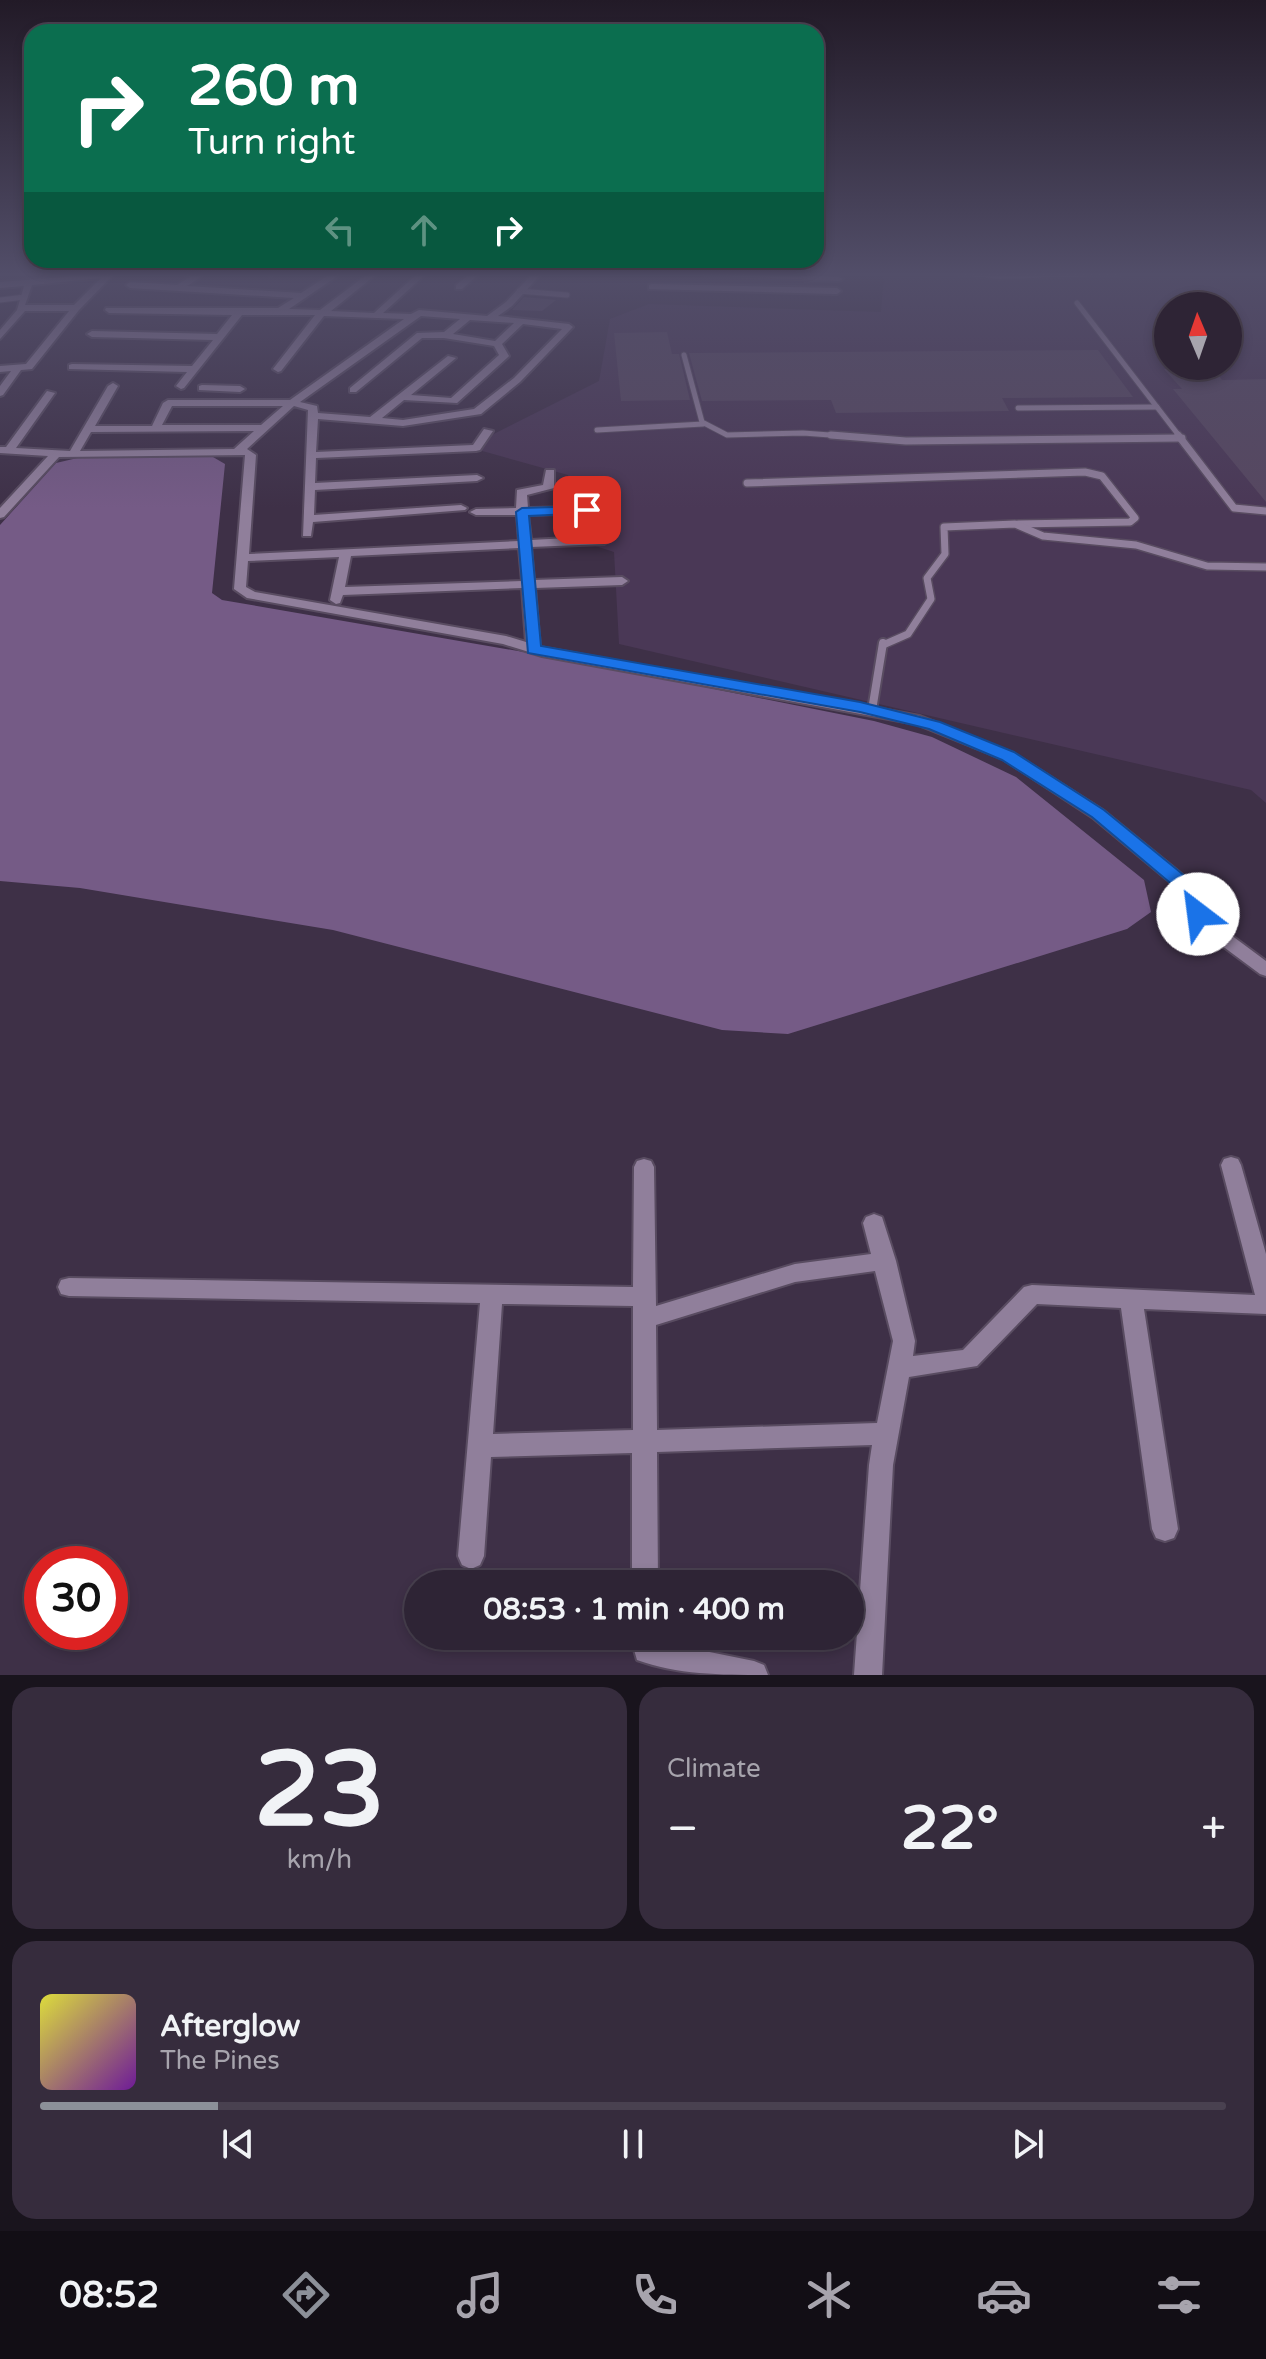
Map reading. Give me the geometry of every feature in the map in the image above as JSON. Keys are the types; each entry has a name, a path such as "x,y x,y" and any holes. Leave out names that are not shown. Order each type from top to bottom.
{"street":[{"path":"0,369 29,367 42,351"},
{"path":"181,386 207,351"},
{"path":"278,369 292,351"},
{"path":"238,451 292,403 366,351"},
{"path":"353,390 400,351"},
{"path":"402,397 453,401 504,356 501,351"},
{"path":"314,416 403,423 480,411 543,351"},
{"path":"372,421 451,358"},
{"path":"72,367 194,369"},
{"path":"0,393 17,369"},
{"path":"73,454 113,386"},
{"path":"202,388 243,386 227,403"},
{"path":"4,450 50,393"},
{"path":"155,429 168,403 292,403 313,408 307,533"},
{"path":"88,429 264,428"},
{"path":"312,455 476,448 488,431"},
{"path":"4,450 73,454 238,451 251,455 240,589 244,593 506,640 533,649 927,722 1008,756 1098,814 1189,889 1200,921 1266,970"},
{"path":"0,515 57,453"},
{"path":"533,649 521,490 548,488 550,472"},
{"path":"310,487 477,478"},
{"path":"308,519 461,508"},
{"path":"476,512 587,510"},
{"path":"243,558 604,540"},
{"path":"334,610 346,553"},
{"path":"338,591 622,581"},
{"path":"1231,1165 1266,1294"},
{"path":"644,1167 645,1570"},
{"path":"868,1675 881,1465 900,1368 903,1329 874,1223"},
{"path":"69,1287 492,1294 644,1308 795,1273 885,1261"},
{"path":"471,1556 492,1294"},
{"path":"900,1368 969,1359 1032,1294 1266,1305"},
{"path":"1131,1298 1165,1529"},
{"path":"480,1446 646,1444 887,1434"},
{"path":"647,1650 657,1655 754,1675"}],"lane":[{"path":"1114,351 1234,508 1266,511"},
{"path":"684,355 694,404 703,424"},
{"path":"1018,408 1157,407"},
{"path":"597,430 703,424 727,435 803,433 906,441 1182,438"},
{"path":"747,483 1085,472 1102,476 1135,518 1130,522 944,527 945,554 927,578 931,599 908,634 883,642 872,710"},
{"path":"1015,524 1043,536 1136,545 1207,566 1266,567"}],"shaded area":[{"path":"604,351 1154,351 1154,380 1242,380 1242,351 1266,351 1266,803 1251,790 619,644 614,552 580,541 568,475 468,447 599,381"},
{"path":"86,456 213,457 225,464 212,593 222,600 570,660 874,721 932,737 1016,777 1144,880 1151,912 1127,929 788,1034 722,1030 333,930 80,888 0,881 0,525 56,463"}],"building":[{"path":"616,351 671,351 672,354 679,354 690,400 621,401"},
{"path":"1099,351 1133,397 1002,398 1009,411 836,413 831,400 702,401 689,353"},
{"path":"1266,379 1266,502 1173,389 1182,389 1174,380"}],"route":[{"path":"587,510 522,512 533,649 860,707 934,725 1008,756 1098,814 1194,894 1198,914"}]}
